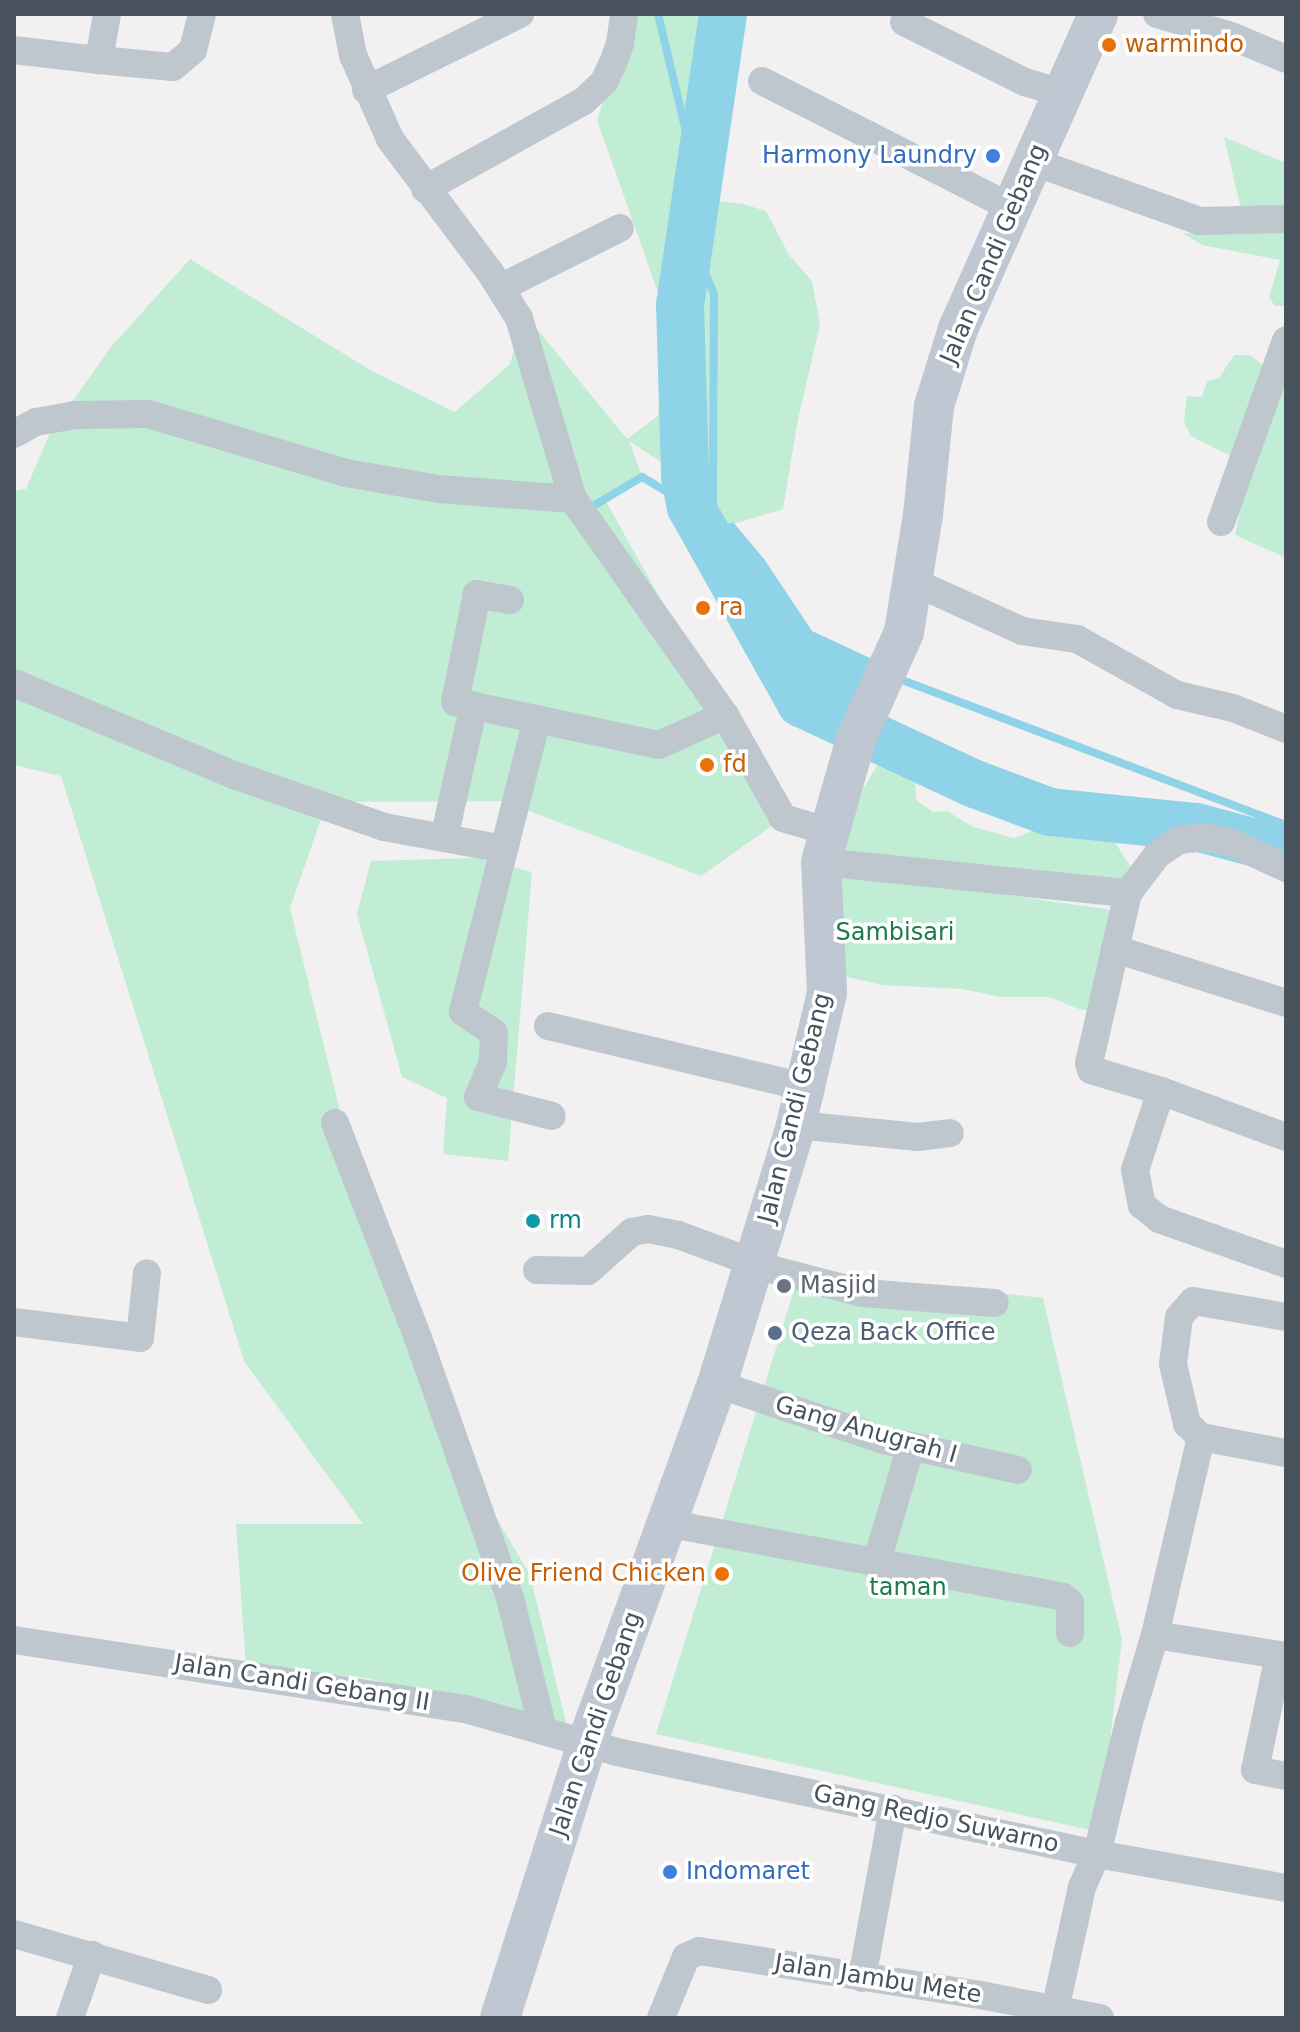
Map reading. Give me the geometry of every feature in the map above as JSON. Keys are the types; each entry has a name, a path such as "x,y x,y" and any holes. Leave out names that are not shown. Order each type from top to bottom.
{"main road":[{"name":"Jalan Candi Gebang","path":"500,2018 587,1743 717,1384 800,1106 827,993 824,847 856,739 904,632 934,406 958,329 1098,14"}],"street":[{"path":"99,60 107,14"},
{"path":"14,50 173,67 193,50 202,14"},
{"path":"345,14 353,55 390,139 519,318 575,501 725,715 783,818 824,847 1128,893"},
{"path":"366,90 520,14"},
{"path":"425,189 584,101 604,82 613,63 620,44 624,14"},
{"path":"1157,14 1231,36 1286,59"},
{"path":"904,22 1025,82 1061,93"},
{"path":"762,81 1010,207"},
{"path":"1034,162 1200,221 1286,219"},
{"path":"500,288 620,228"},
{"path":"1221,522 1275,406 1286,340"},
{"path":"14,434 36,422 75,415 148,414 346,473 439,489 575,501"},
{"path":"912,581 1022,631 1063,634 1077,639 1177,695 1233,708 1286,729"},
{"path":"510,600 477,594 455,702 659,745 725,715"},
{"path":"14,683 234,775 384,827 504,849"},
{"path":"444,838 474,705"},
{"path":"537,719 463,1012 494,1033 493,1062 478,1097 552,1116"},
{"path":"1286,868 1232,843 1191,837 1179,840 1157,855 1128,893 1089,1063 1091,1070 1161,1091 1286,1137"},
{"path":"1115,949 1286,1003"},
{"path":"548,1026 800,1106 918,1137 950,1133"},
{"path":"1161,1091 1135,1170 1142,1205 1159,1219 1286,1264"},
{"path":"335,1123 418,1338 510,1598 543,1729"},
{"path":"537,1270 588,1271 638,1229 678,1235 774,1270 862,1293 995,1303"},
{"path":"14,1322 140,1338 147,1273"},
{"path":"1286,1317 1193,1301 1179,1317 1173,1364 1187,1424 1201,1437 1286,1453"},
{"name":"Gang Anugrah I","path":"717,1384 911,1446 1018,1470"},
{"path":"1055,2010 1082,1887 1097,1854 1129,1722 1155,1635 1201,1437"},
{"path":"876,1564 911,1446"},
{"path":"665,1523 1063,1597 1070,1603 1070,1633"},
{"path":"1155,1635 1282,1655 1255,1770 1286,1776"},
{"name":"Jalan Candi Gebang II","path":"14,1640 469,1710 587,1743"},
{"name":"Gang Redjo Suwarno","path":"587,1743 1097,1854 1286,1888"},
{"path":"862,1978 893,1809"},
{"path":"14,1934 208,1990"},
{"name":"Jalan Jambu Mete","path":"661,2018 686,1957 699,1951 862,1978 983,2007 1055,2010 1099,2018"},
{"path":"70,2018 92,1955"}],"green space":[{"path":"627,14 741,14 737,77 688,174 673,272 682,438 680,304 696,198 743,204 766,211 789,255 812,281 820,325 798,419 783,509 706,532 687,497 684,477 629,441 642,477 604,498 783,818 701,876 503,801 327,802 290,908 358,1184 472,1477 530,1575 570,1739 368,1678 246,1668 236,1524 363,1524 244,1361 61,776 14,765 14,491 26,489 49,435 111,347 190,259 370,370 455,412 510,364 524,313 627,439 658,416 662,349 660,298 597,120 622,45"},
{"path":"1224,137 1286,163 1286,306 1275,306 1269,297 1280,260 1202,245 1182,233 1246,230"},
{"path":"1234,355 1250,355 1286,384 1286,558 1235,535 1242,500 1233,457 1191,436 1184,422 1187,396 1202,397 1207,381 1219,378"},
{"name":"Sambisari","path":"883,756 915,778 916,800 933,812 947,811 973,827 1014,838 1046,825 1110,835 1134,872 1135,889 840,861 845,819"},
{"path":"477,858 532,872 508,1161 443,1154 447,1098 402,1077 357,914 371,861"},
{"name":"Sambisari","path":"835,870 1118,911 1099,1011 1079,1009 1049,997 1001,997 962,989 883,985 842,976"},
{"name":"taman","path":"800,1271 1043,1298 1122,1640 1099,1832 656,1734"}],"water":[{"path":"733,522 764,559 812,631 885,665 858,715 807,699 706,532"}],"waterway":[{"path":"658,14 690,148 700,261 714,294 713,519 726,536"},
{"path":"723,14 680,304 685,477 691,507 801,703 975,784 1050,812 1196,827 1286,851"},
{"path":"588,509 642,477 713,519"},
{"path":"894,677 1286,825"}],"place":[{"name":"warmindo","path":"1109,45"},
{"name":"Harmony Laundry","path":"993,156"},
{"name":"ra","path":"703,608"},
{"name":"fd","path":"707,765"},
{"name":"rm","path":"533,1221"},
{"name":"Masjid","path":"784,1286"},
{"name":"Qeza Back Office","path":"775,1333"},
{"name":"Olive Friend Chicken","path":"722,1574"},
{"name":"Indomaret","path":"670,1872"}]}
